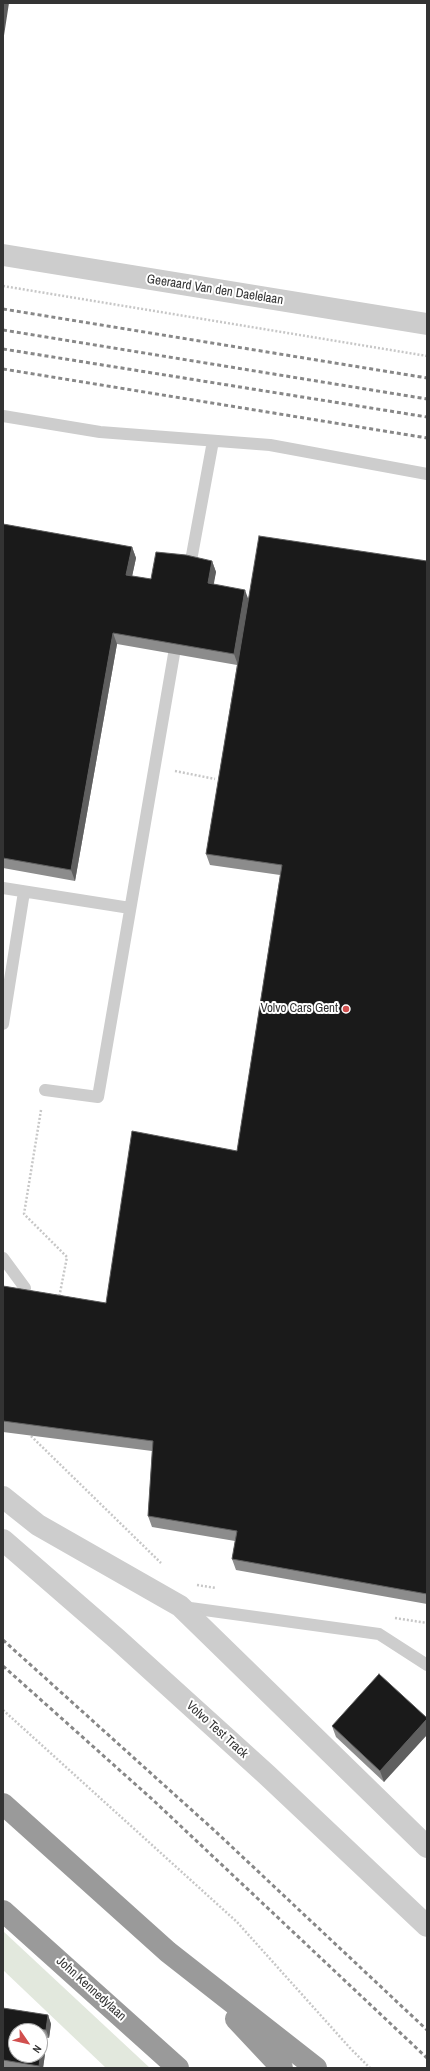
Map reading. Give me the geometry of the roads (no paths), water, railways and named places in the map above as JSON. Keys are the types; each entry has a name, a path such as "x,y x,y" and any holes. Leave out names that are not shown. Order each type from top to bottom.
{"highway":[{"path":"3,1804 168,1952 282,2068"},
{"name":"John Kennedylaan","path":"3,1911 178,2068"},
{"path":"168,1952 316,2068"}],"street":[{"name":"Geeraard Van den Daelelaan","path":"3,255 427,324"},
{"path":"3,1497 38,1525 180,1606 427,1847"},
{"name":"Volvo Test Track","path":"3,1540 240,1750 427,1926"}],"lane":[{"path":"3,416 100,432 270,445 427,474"},
{"path":"190,566 213,441"},
{"path":"45,1090 98,1097 174,654"},
{"path":"3,888 130,908"},
{"path":"3,1024 24,892"},
{"path":"3,1258 25,1288"},
{"path":"180,1606 379,1634 427,1665"}],"railway":[{"path":"3,309 427,378"},
{"path":"3,330 427,399"},
{"path":"3,349 427,417"},
{"path":"3,369 427,438"},
{"path":"3,1640 215,1831 427,2030"},
{"path":"3,1666 153,1800 427,2058"}],"place":[{"name":"Volvo Cars Gent","path":"346,1009"}]}
